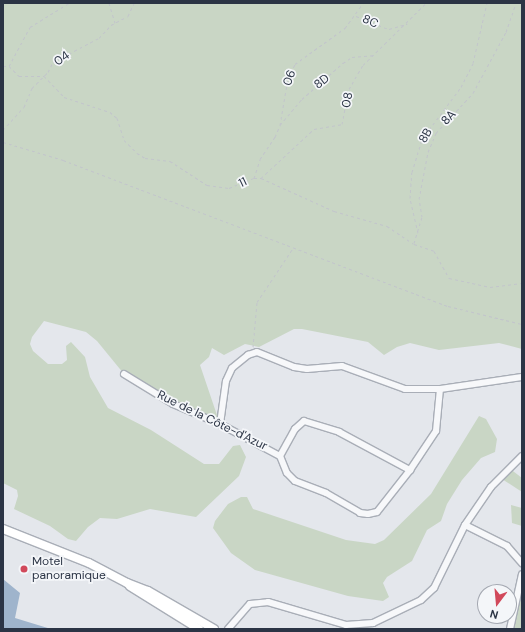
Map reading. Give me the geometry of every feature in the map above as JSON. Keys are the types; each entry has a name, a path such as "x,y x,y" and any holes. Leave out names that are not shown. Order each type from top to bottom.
{"main road":[{"path":"3,529 71,554 127,583 148,591 214,629"},
{"path":"127,583 140,594 199,629"}],"street":[{"path":"220,424 226,381 232,368 255,353 294,367 307,369 342,366 405,389 440,389 522,377"},
{"name":"Rue de la Côte-d'Azur","path":"124,374 173,404 220,424 280,456 287,473 295,481 326,493 360,513 368,514 377,512 410,470 436,431 440,389"},
{"path":"280,456 295,428 304,421 339,432 410,470"},
{"path":"228,629 250,604 268,602 346,625 373,623 403,611 421,600 434,588 465,525 498,477 522,456"},
{"path":"465,525 507,546 522,563"},
{"path":"510,629 522,574"}],"path":[{"path":"9,66 30,27 69,3"},
{"path":"109,3 115,23"},
{"name":"04","path":"3,130 24,107 32,88 44,76 53,62 99,38 115,23 128,16 134,3"},
{"name":"06","path":"254,178 260,159 280,125 288,78 296,64 331,40 355,16 363,3"},
{"name":"08","path":"260,178 314,129 342,124 346,117 349,89 355,77 373,55 407,24 426,3"},
{"name":"8B","path":"418,234 410,198 412,172 422,139 461,87 474,63 487,3"},
{"name":"8A","path":"414,244 422,218 419,199 422,173 436,133 473,93 506,32 516,3"},
{"name":"8C","path":"355,16 389,29 407,24"},
{"name":"8D","path":"280,125 302,99 343,63 352,57 373,55"},
{"path":"3,66 9,66 19,76 44,76"},
{"name":"11","path":"44,76 64,97 110,112 117,118 124,140 145,158 170,161 201,182 223,188 235,187 254,178 260,178 299,197 387,226 414,244 434,251 449,278 490,287 522,283"},
{"path":"3,142 64,160 448,306 522,324"},
{"path":"255,353 257,302 293,248"}],"green space":[{"path":"3,3 522,3 522,349 499,343 439,350 410,343 397,347 384,355 368,342 302,329 294,329 259,347 245,344 224,355 212,348 209,357 200,365 220,424 173,404 124,374 97,341 86,332 44,321 32,337 30,344 33,351 48,364 62,364 67,360 66,346 71,342 85,357 90,377 108,408 151,430 204,464 219,464 233,446 240,445 246,457 239,476 196,517 150,509 117,519 100,518 88,527 76,541 68,539 50,526 14,509 18,496 17,490 3,483"},
{"path":"479,416 486,419 497,439 495,452 481,458 462,480 447,504 441,521 427,530 412,561 387,577 383,583 389,597 383,601 348,596 255,570 231,553 213,528 215,521 228,504 241,497 247,497 253,509 346,540 375,544 384,540 431,494"},
{"path":"509,468 522,478 522,492 499,477"},
{"path":"511,505 522,508 522,526 512,523"},
{"path":"522,577 522,629 511,629 512,624 517,624 517,601"}],"water":[{"path":"3,579 20,593 15,618 51,629 3,629"}],"place":[{"name":"Motel panoramique","path":"24,569"}]}
